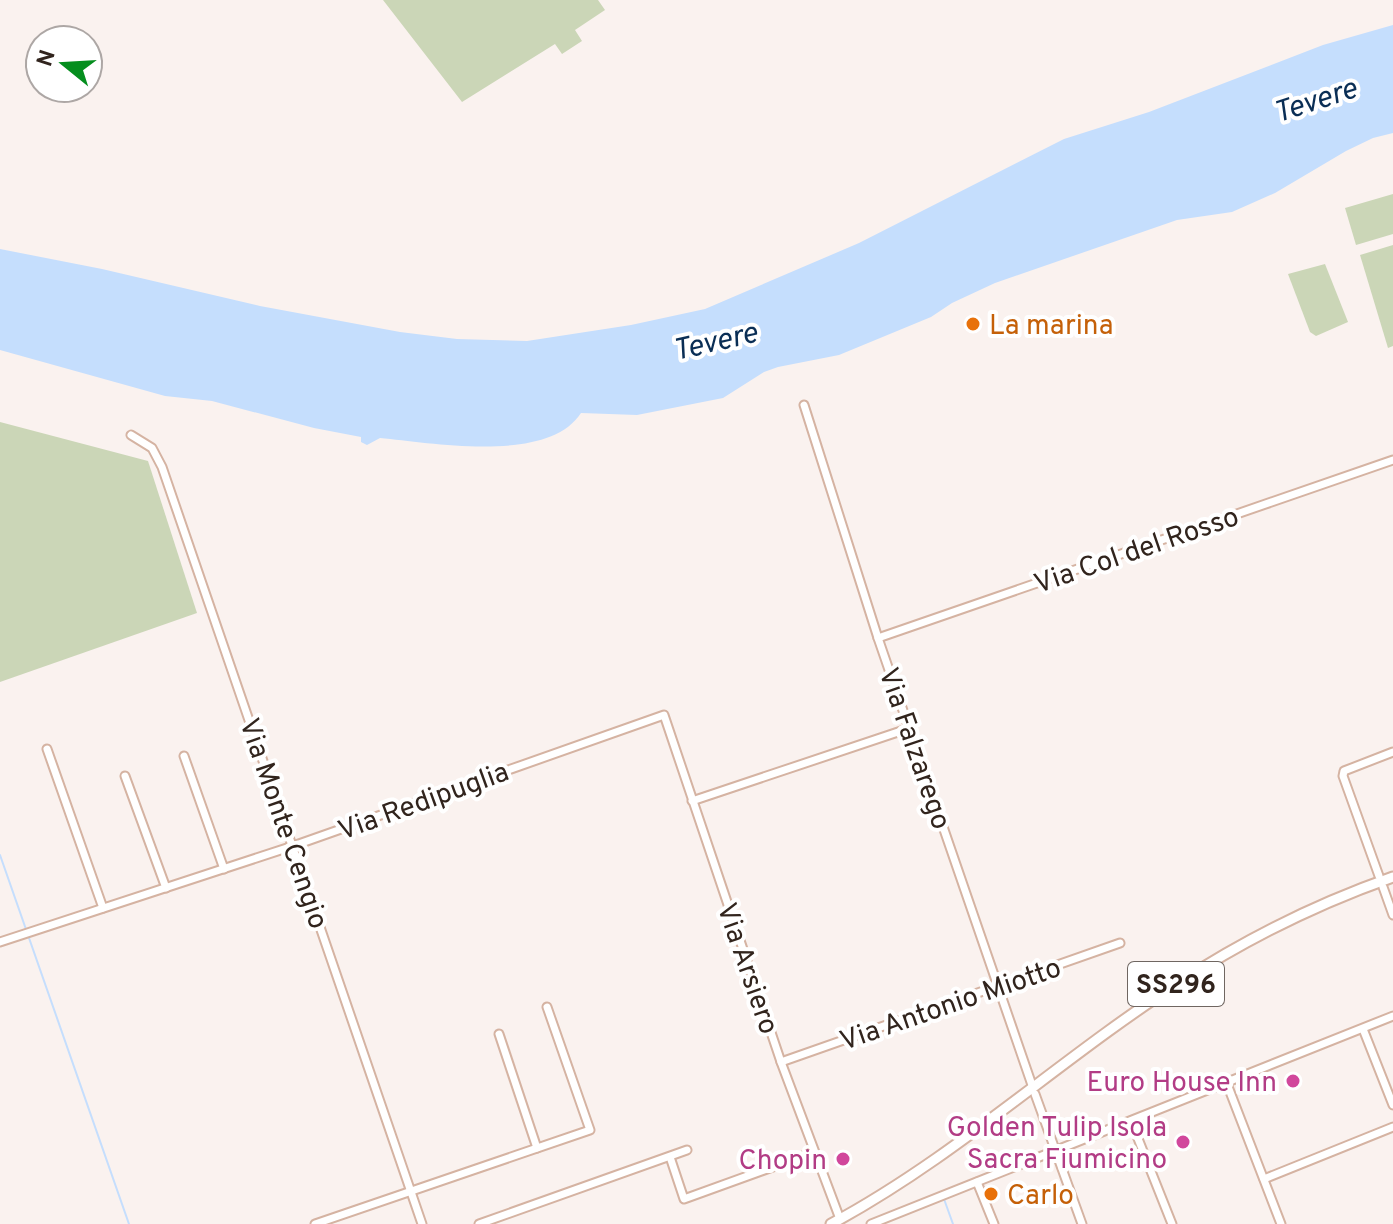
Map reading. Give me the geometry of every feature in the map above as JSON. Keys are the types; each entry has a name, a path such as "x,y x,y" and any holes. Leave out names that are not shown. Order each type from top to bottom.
{"main road":[{"name":"SS296","path":"835,1222 1034,1091 1180,982 1235,949 1332,901 1393,877"}],"street":[{"name":"Via Falzarego","path":"804,405 878,638 1082,1224"},
{"name":"Via Monte Cengio","path":"131,435 152,448 162,467 422,1224"},
{"name":"Via Col del Rosso","path":"878,638 1393,460"},
{"name":"Via Redipuglia","path":"0,942 293,846 664,715"},
{"name":"Via Arsiero","path":"664,715 814,1152 835,1222"},
{"path":"692,801 910,728"},
{"path":"47,749 103,908"},
{"path":"1379,876 1343,776 1344,771 1393,752"},
{"path":"184,756 224,869"},
{"path":"125,776 166,888"},
{"path":"1383,887 1393,915"},
{"name":"Via Antonio Miotto","path":"781,1062 1120,943"},
{"path":"315,1224 590,1130 547,1007"},
{"path":"871,1224 1393,1016"},
{"path":"1363,1029 1393,1105"},
{"path":"499,1034 537,1148"},
{"path":"1227,1084 1281,1224"},
{"path":"1131,1121 1172,1224"},
{"path":"1264,1179 1393,1127"},
{"path":"479,1224 687,1150"},
{"path":"670,1157 684,1199 814,1152"},
{"path":"977,1182 994,1224"}],"green space":[{"path":"383,0 598,0 605,10 575,30 582,41 562,54 555,44 462,102"},
{"path":"1393,194 1393,234 1356,245 1345,208"},
{"path":"1393,245 1393,346 1388,348 1360,255"},
{"path":"1325,264 1348,322 1316,336 1310,332 1288,274"},
{"path":"0,422 148,461 197,613 0,682"}],"water":[{"name":"Tevere","path":"1393,25 1393,133 1373,138 1346,151 1275,193 1232,212 1177,220 995,283 952,303 931,317 839,355 764,372 723,398 637,415 581,413 565,429 543,439 517,445 458,446 380,438 367,445 361,442 361,437 212,401 165,396 0,350 0,249 260,306 400,332 457,339 527,341 631,325 705,309 859,243 1064,139 1149,112 1323,45"}],"waterway":[{"path":"0,855 129,1224"},
{"path":"944,1199 953,1224"}],"place":[{"name":"La marina","path":"973,324"},
{"name":"Euro House Inn","path":"1293,1081"},
{"name":"Golden Tulip Isola Sacra Fiumicino","path":"1183,1142"},
{"name":"Chopin","path":"843,1159"},
{"name":"Carlo","path":"991,1194"}]}
